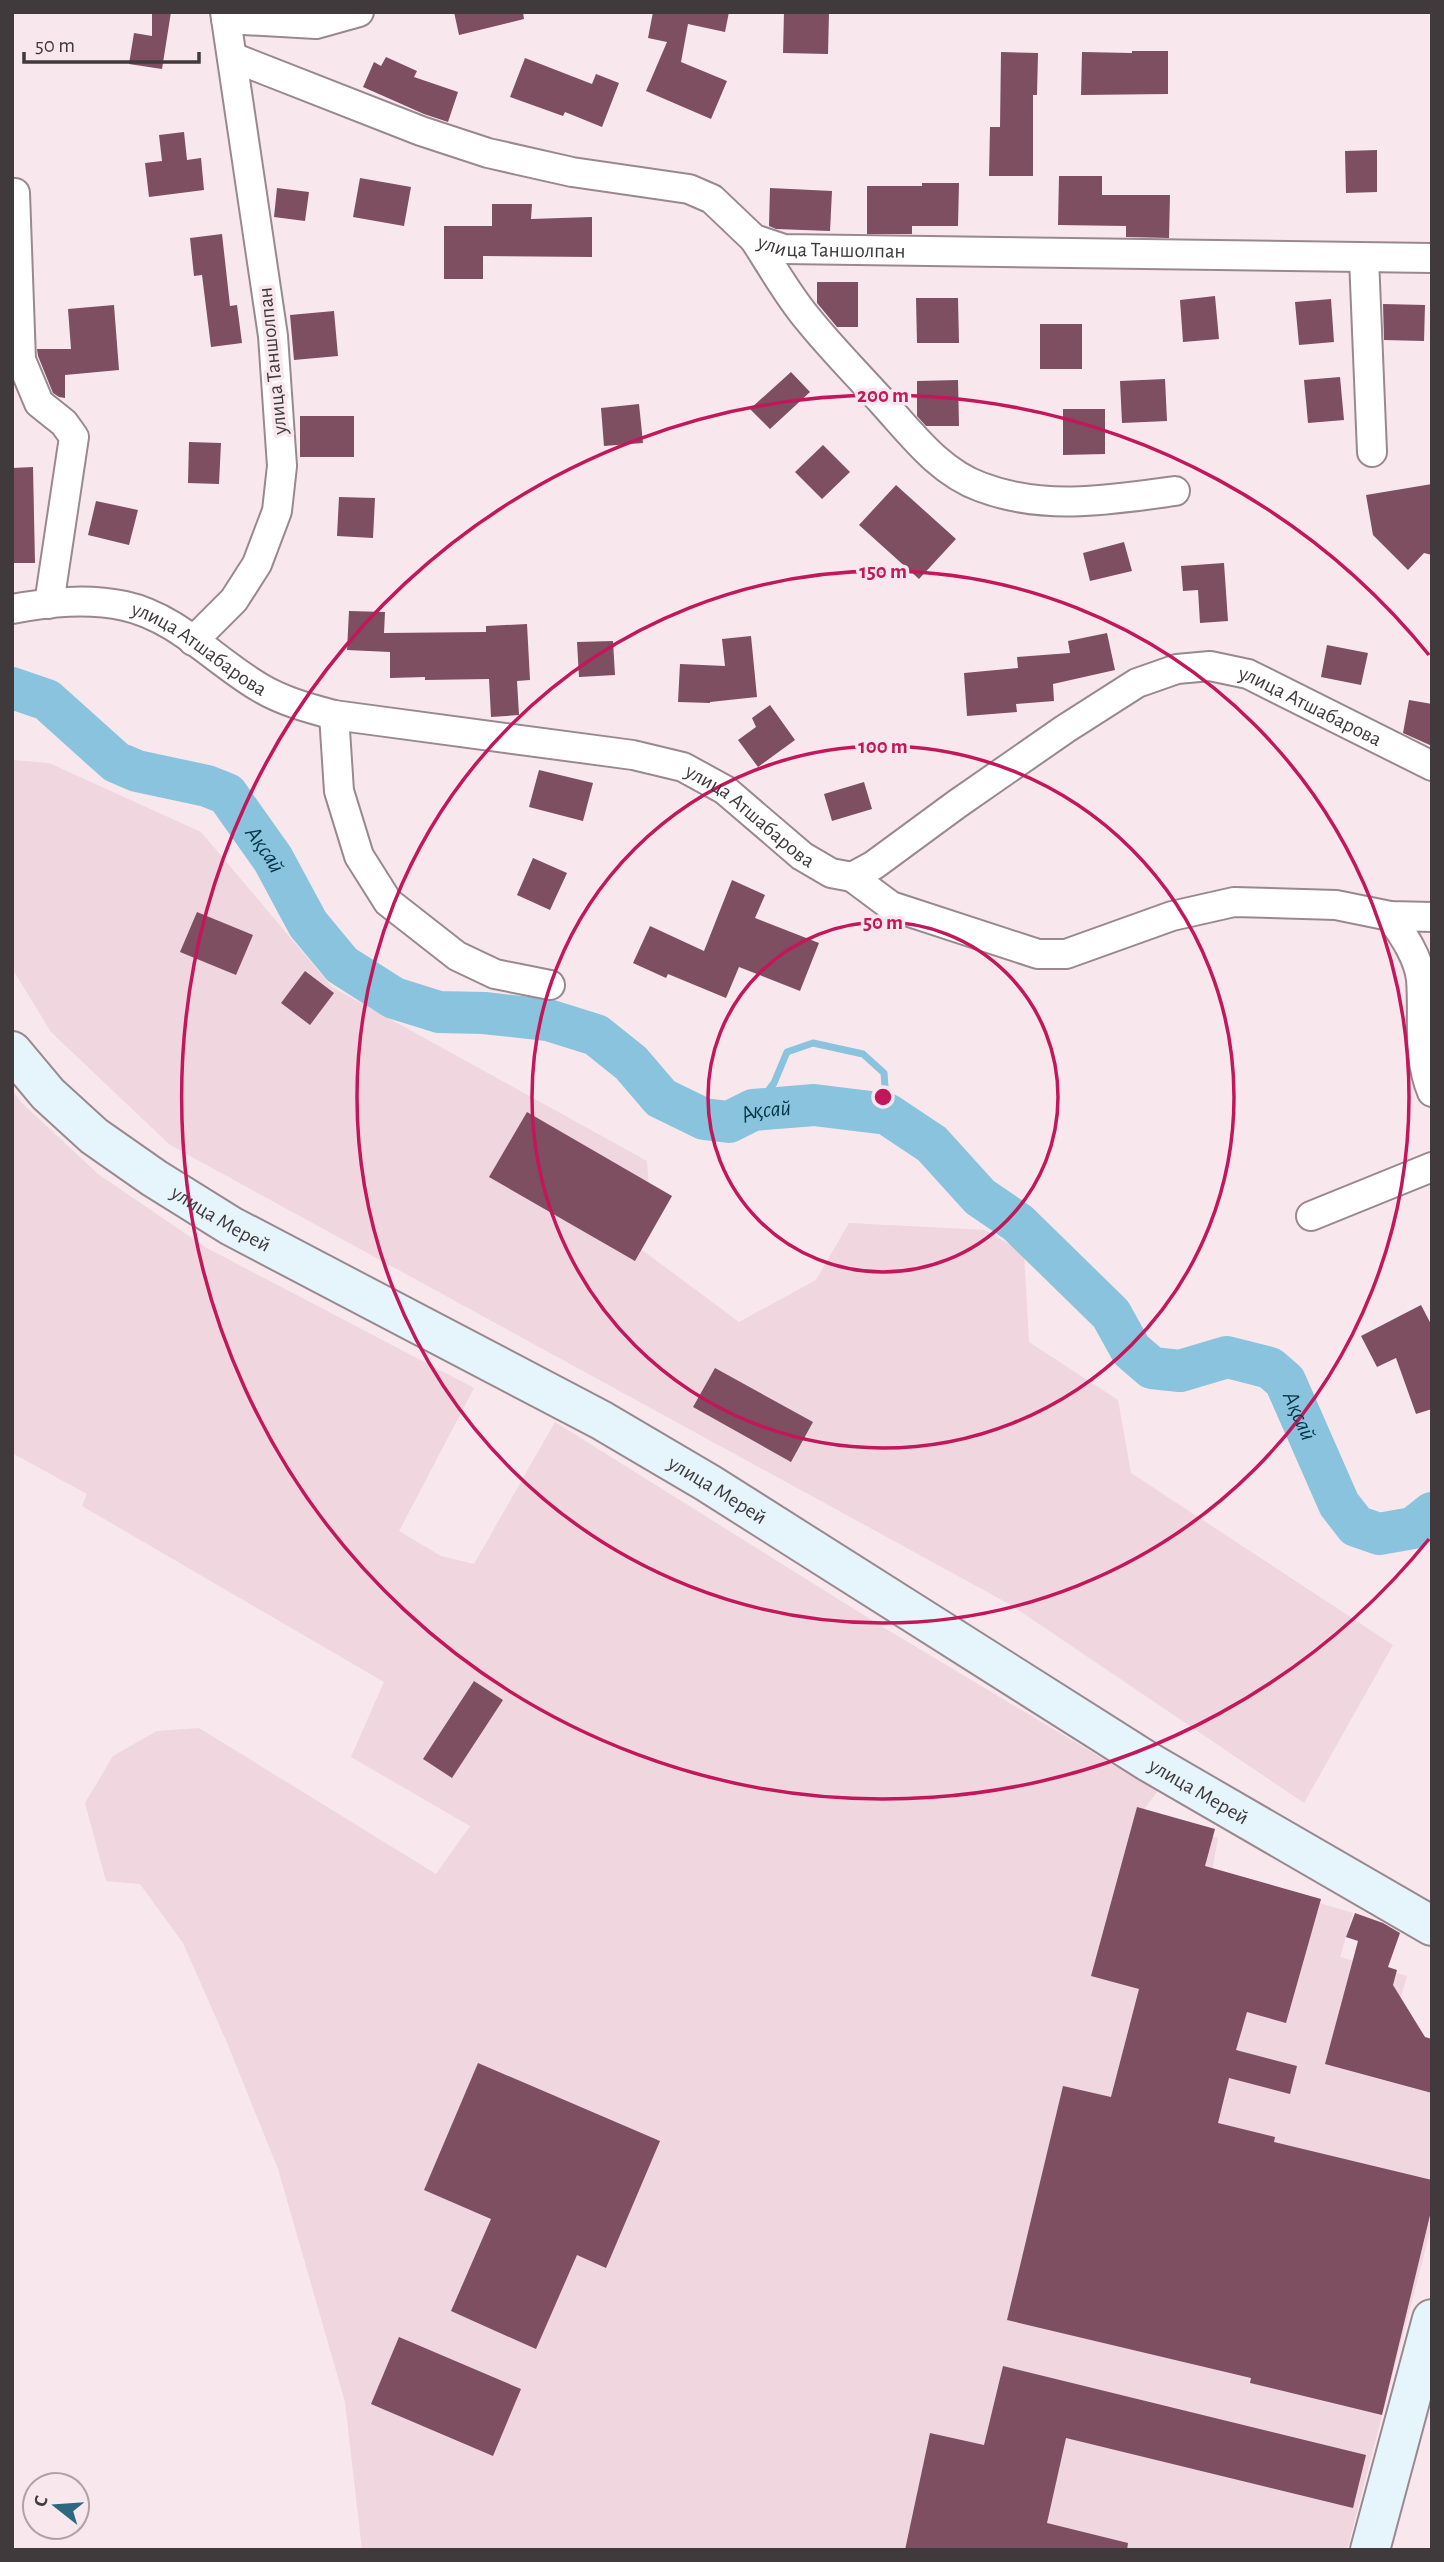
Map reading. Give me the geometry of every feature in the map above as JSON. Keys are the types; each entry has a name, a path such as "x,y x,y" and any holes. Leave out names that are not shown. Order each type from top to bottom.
{"main road":[{"name":"улица Мерей","path":"12,1051 48,1094 94,1136 154,1178 231,1226 601,1420 919,1614 1147,1761 1432,1926"},
{"path":"1370,2550 1432,2319"}],"street":[{"path":"225,15 316,24 359,12"},
{"name":"улица Таншолпан","path":"193,641 234,600 257,564 277,511 282,466 273,336 225,15"},
{"name":"улица Таншолпан","path":"232,57 421,131 488,153 572,172 689,189 712,199 754,239 784,249 1432,258"},
{"path":"15,193 21,360 38,404 64,423 74,437 49,604"},
{"path":"754,239 806,317 931,456 957,475 981,487 1025,499 1057,503 1104,501 1175,491"},
{"path":"1363,258 1372,452"},
{"name":"улица Атшабарова","path":"12,609 81,601 127,607 168,624 258,687 292,704 334,715 632,755 683,767 725,790 802,856 831,873 852,877 874,865 1065,729 1137,683 1177,669 1210,666 1248,674 1432,766"},
{"path":"334,715 339,791 359,856 388,902 457,956 495,974 550,985"},
{"path":"852,877 891,906 1038,954 1066,954 1172,916 1234,902 1336,905 1390,916 1432,917"},
{"path":"1390,916 1408,942 1421,976 1422,1035 1432,1092"},
{"path":"1311,1216 1432,1167"}],"shaded area":[{"path":"12,760 49,763 201,832 332,987 647,1161 650,1209 630,1241 739,1322 816,1280 849,1223 985,1230 1024,1253 1029,1342 1118,1400 1131,1473 1393,1645 1304,1803 1011,1605 170,1145 51,1032 12,966"},
{"path":"12,1090 22,1103 98,1174 205,1247 474,1388 399,1531 441,1556 474,1564 555,1422 886,1629 1115,1766 1159,1789 1137,1819 1218,1838 1212,1871 1353,1913 1340,1957 1407,1976 1398,2006 1432,2050 1432,2224 1347,2550 362,2550 345,2402 278,2169 183,1943 140,1884 106,1881 85,1803 113,1756 157,1731 199,1728 436,1874 470,1826 351,1757 384,1682 82,1506 87,1494 12,1453"}],"building":[{"path":"152,12 171,12 162,69 129,64 134,33 152,36"},
{"path":"454,12 523,12 524,19 459,35"},
{"path":"653,12 729,12 725,32 688,24 681,62 727,81 711,119 646,91 667,42 648,38"},
{"path":"784,12 829,12 828,54 783,53"},
{"path":"1168,51 1168,94 1081,95 1082,52"},
{"path":"1001,52 1038,53 1037,95 1033,95 1033,176 989,176 990,127 1000,127"},
{"path":"386,57 417,71 414,77 458,92 448,122 363,87 374,62 381,66"},
{"path":"525,58 592,84 596,74 619,83 602,127 565,112 563,116 510,97"},
{"path":"184,132 187,160 201,158 204,190 149,197 145,163 162,161 159,135"},
{"path":"1377,150 1377,192 1346,193 1345,151"},
{"path":"1059,176 1102,176 1102,195 1170,195 1169,238 1126,237 1126,226 1058,225"},
{"path":"360,178 411,187 404,226 353,217"},
{"path":"922,183 959,183 958,226 912,226 912,234 867,234 867,186 922,186"},
{"path":"277,188 309,192 305,221 274,217"},
{"path":"770,188 832,191 830,231 776,229 769,226"},
{"path":"492,204 532,204 531,219 592,217 592,257 483,256 483,279 444,279 444,226 492,226"},
{"path":"222,234 230,306 237,305 242,343 211,347 202,275 194,276 190,238"},
{"path":"817,282 858,282 858,327 837,327 817,303"},
{"path":"1215,296 1219,339 1183,342 1180,300"},
{"path":"916,298 958,298 959,343 917,343"},
{"path":"1331,299 1334,342 1299,345 1295,302"},
{"path":"1383,304 1425,305 1424,341 1384,340"},
{"path":"114,305 119,370 65,375 65,398 59,397 53,393 37,349 71,349 68,309"},
{"path":"334,311 338,356 294,360 290,315"},
{"path":"1040,324 1082,324 1082,369 1040,369"},
{"path":"791,372 810,392 770,429 750,409"},
{"path":"1340,377 1344,420 1308,423 1304,380"},
{"path":"1165,379 1167,421 1122,423 1120,381"},
{"path":"958,380 959,426 926,426 917,416 917,381"},
{"path":"639,404 643,443 604,446 601,408"},
{"path":"1063,409 1105,409 1105,454 1063,455"},
{"path":"300,416 354,416 354,457 300,457"},
{"path":"189,442 221,443 219,484 188,483"},
{"path":"823,445 850,472 822,499 795,472"},
{"path":"33,467 35,563 12,563 12,468"},
{"path":"1432,484 1432,555 1424,553 1408,570 1373,535 1366,495"},
{"path":"896,485 956,539 919,579 859,525"},
{"path":"339,497 375,498 373,538 337,536"},
{"path":"96,501 138,510 129,545 88,535"},
{"path":"1124,542 1132,571 1090,581 1083,553"},
{"path":"1224,563 1228,621 1200,623 1198,590 1183,591 1181,566"},
{"path":"349,611 385,612 384,633 486,632 486,626 527,624 530,680 517,681 519,715 491,717 489,679 390,678 390,652 347,650"},
{"path":"1107,633 1115,670 1053,684 1054,701 1016,704 1017,712 967,716 964,673 1018,668 1017,657 1070,653 1068,641"},
{"path":"751,636 757,697 710,703 678,702 680,664 725,666 722,639"},
{"path":"613,641 615,675 579,677 577,642"},
{"path":"1327,645 1368,653 1361,685 1321,677"},
{"path":"1409,700 1432,704 1432,746 1403,733"},
{"path":"770,705 795,740 758,767 738,740 756,727 752,718"},
{"path":"539,770 593,783 583,821 529,807"},
{"path":"864,782 872,809 832,821 824,794"},
{"path":"533,858 567,873 550,910 517,895"},
{"path":"732,880 765,895 755,918 819,943 800,991 739,967 726,998 668,974 666,978 633,963 650,926 704,951"},
{"path":"197,912 253,935 236,975 180,952"},
{"path":"305,971 334,993 310,1025 281,1003"},
{"path":"527,1112 672,1196 635,1261 489,1177"},
{"path":"1421,1305 1432,1326 1432,1409 1416,1414 1396,1358 1377,1367 1361,1336"},
{"path":"715,1368 813,1422 791,1462 693,1407"},
{"path":"474,1681 503,1700 452,1778 423,1759"},
{"path":"1137,1807 1215,1829 1205,1866 1321,1899 1286,2023 1247,2012 1236,2050 1297,2066 1290,2094 1229,2078 1218,2123 1275,2137 1274,2142 1432,2180 1432,2207 1382,2415 1250,2383 1251,2378 1007,2320 1063,2086 1111,2097 1139,1989 1091,1976"},
{"path":"1355,1913 1383,1923 1400,1933 1388,1967 1397,1970 1393,1985 1425,2037 1432,2039 1432,2093 1325,2064 1358,1941 1346,1937"},
{"path":"478,2063 660,2141 606,2268 577,2255 536,2349 451,2311 491,2219 424,2190"},
{"path":"399,2337 521,2389 493,2456 371,2404"},
{"path":"1003,2366 1366,2455 1353,2508 1066,2438 1047,2523 1128,2543 1127,2550 905,2550 930,2433 984,2445"}],"waterway":[{"name":"Ақсай","path":"12,688 47,700 116,762 137,771 207,786 227,794 273,859 308,924 342,965 394,998 439,1012 484,1013 548,1020 596,1035 631,1063 661,1098 704,1119 729,1122 753,1110 814,1105 887,1114 932,1144 980,1197 1018,1223 1111,1314 1131,1350 1152,1368 1180,1371 1227,1357 1270,1368 1285,1381 1339,1504 1356,1526 1379,1534 1413,1528 1432,1513"},
{"path":"753,1110 774,1083 787,1052 813,1043 863,1054 884,1073 887,1114"}]}
